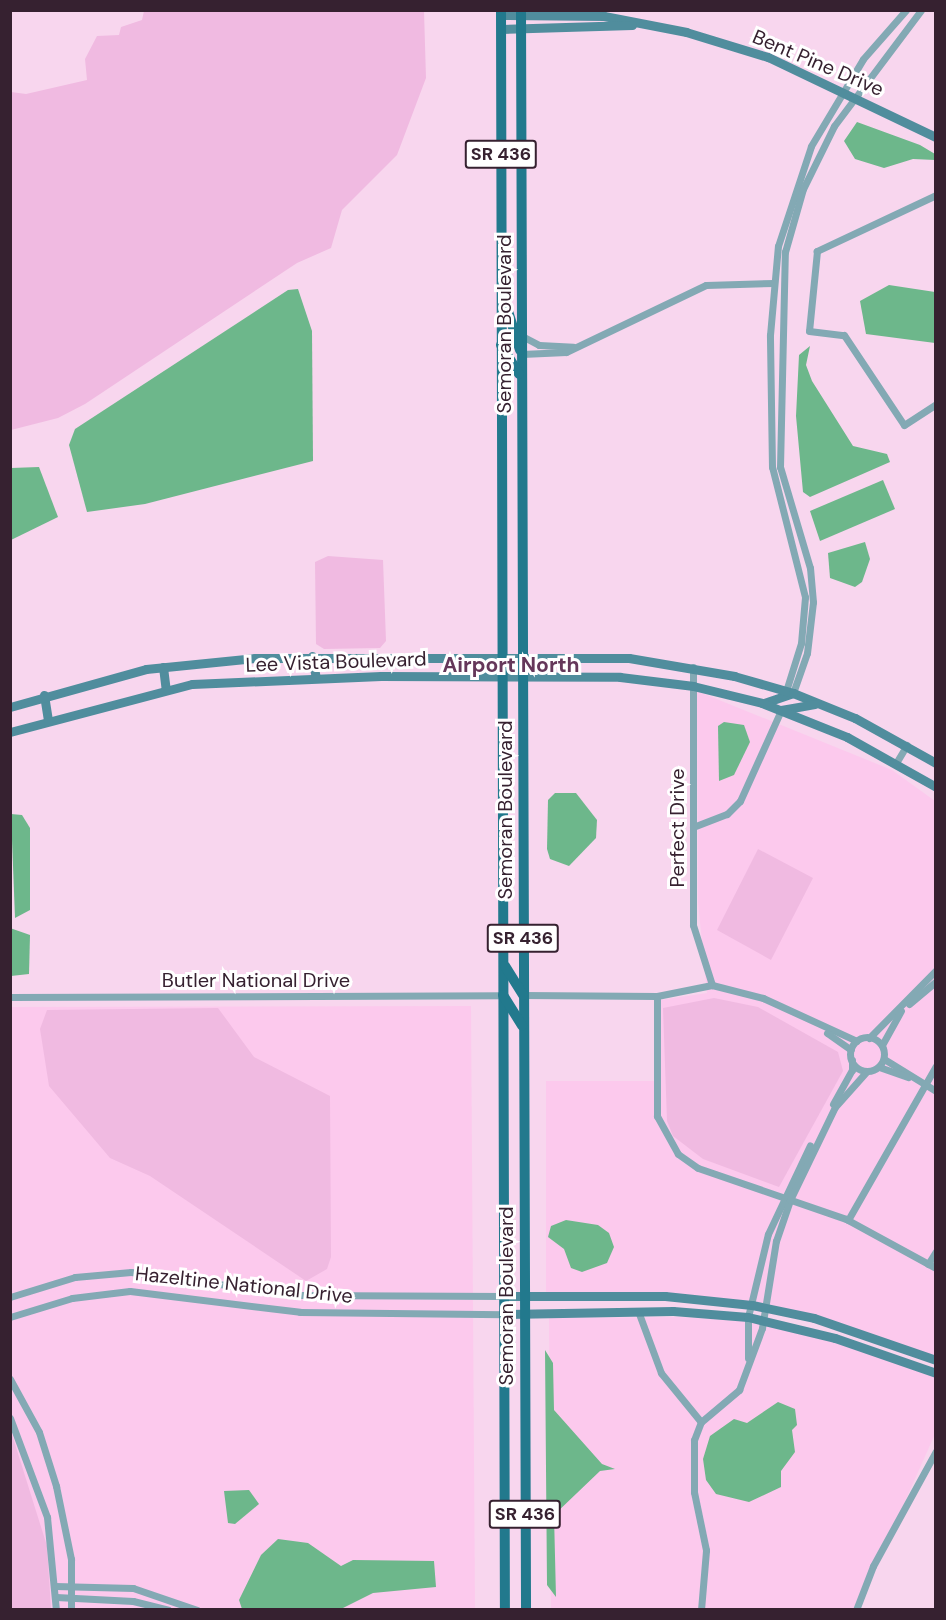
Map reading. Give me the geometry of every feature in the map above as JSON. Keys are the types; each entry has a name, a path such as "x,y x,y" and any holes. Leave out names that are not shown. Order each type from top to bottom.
{"main road":[{"name":"Semoran Boulevard","path":"501,13 505,1610"},
{"name":"Semoran Boulevard","path":"521,13 526,1610"},
{"path":"502,278 510,328 522,354"},
{"path":"501,345 512,357 522,389"},
{"path":"503,960 523,995"},
{"path":"503,995 523,1028"}],"street":[{"path":"762,703 789,692 807,653 813,602 810,568 780,467 776,283 788,206 811,146 842,92 906,10"},
{"path":"776,283 803,189 852,96 921,10"},
{"name":"Bent Pine Drive","path":"501,13 604,16 647,24 768,57 936,137"},
{"name":"Bent Pine Drive","path":"501,29 647,24"},
{"path":"936,195 817,251 808,332 844,335 904,425 936,404"},
{"path":"522,354 573,347 625,328 678,294 706,285 776,283"},
{"path":"522,335 539,345 573,347"},
{"name":"Lee Vista Boulevard","path":"10,706 44,695 163,667 312,656 522,655 629,658 693,667 789,692 907,745 936,763"},
{"path":"312,656 316,678"},
{"path":"163,667 166,690"},
{"name":"Perfect Drive","path":"693,667 693,925 712,985"},
{"name":"Lee Vista Boulevard","path":"10,732 166,690 316,678 523,675 693,686 762,703 896,763 936,787"},
{"path":"44,695 48,720"},
{"path":"693,827 727,814 740,801 781,710 822,705"},
{"path":"896,763 907,745"},
{"path":"825,1031 857,1041 869,1038 936,970"},
{"path":"879,1067 884,1059 882,1045 899,1013 936,981"},
{"path":"523,995 657,996 712,985 763,998 825,1031 851,1050"},
{"name":"Butler National Drive","path":"10,997 503,995"},
{"path":"657,996 656,1101 666,1139 698,1167 848,1220 936,1268"},
{"path":"869,1038 882,1045"},
{"path":"748,1364 748,1317 782,1197 852,1070 851,1050 857,1041"},
{"path":"884,1059 936,1091"},
{"path":"852,1060 867,1071"},
{"path":"848,1220 918,1089 925,1085 936,1066"},
{"path":"700,1610 706,1550 691,1456 701,1422 731,1401 748,1364 762,1319 790,1200 835,1107 867,1071 879,1067 911,1077"},
{"path":"928,1264 936,1251"},
{"name":"Hazeltine National Drive","path":"10,1297 75,1277 131,1272 306,1295 665,1296 763,1307 825,1322 936,1360"},
{"name":"Hazeltine National Drive","path":"12,1318 72,1298 130,1291 300,1312 504,1314 638,1311 748,1317 836,1338 936,1373"},
{"path":"638,1311 661,1373 701,1422"},
{"path":"10,1379 53,1472 72,1585 71,1610"},
{"path":"10,1418 42,1496 55,1586 56,1610"},
{"path":"856,1610 873,1566 936,1451"},
{"path":"55,1586 133,1588 197,1610"},
{"path":"56,1597 168,1610"}],"shaded area":[{"path":"144,11 424,11 426,78 397,155 342,210 331,248 297,263 85,404 58,418 11,430 11,92 26,94 87,80 85,59 97,36 119,35 121,27 142,20"},
{"path":"857,122 920,145 935,154 935,160 913,159 884,168 855,159 844,141"},
{"path":"889,285 935,292 935,343 866,334 860,301"},
{"path":"298,289 312,331 313,461 145,504 87,512 69,445 75,429 288,290"},
{"path":"810,346 806,365 812,381 853,446 887,454 890,462 810,497 803,492 796,416 799,355"},
{"path":"39,467 58,517 11,540 11,468"},
{"path":"883,480 895,509 820,541 810,511"},
{"path":"865,542 870,559 862,582 855,587 830,578 828,553"},
{"path":"328,556 383,560 386,641 380,648 324,649 316,644 315,562"},
{"path":"697,691 892,770 935,801 935,1357 759,1303 546,1295 546,1081 658,1081 660,1000 707,993 698,902"},
{"path":"724,722 744,725 750,742 734,775 719,781 718,726"},
{"path":"555,793 576,793 597,820 596,838 569,866 550,859 547,849 548,800"},
{"path":"11,814 22,815 30,828 30,910 15,918"},
{"path":"758,849 813,878 771,960 717,930"},
{"path":"10,928 30,935 29,974 11,976"},
{"path":"714,998 758,1007 838,1052 843,1071 779,1187 703,1159 673,1136 667,1121 663,1008"},
{"path":"471,1006 475,1609 11,1609 10,1007"},
{"path":"218,1008 254,1057 330,1096 331,1257 327,1269 306,1281 150,1176 110,1158 49,1086 40,1029 47,1010"},
{"path":"566,1220 598,1225 609,1233 614,1247 607,1263 582,1272 571,1268 564,1249 548,1237 551,1226"},
{"path":"680,1317 756,1322 862,1350 935,1377 935,1434 857,1609 551,1609 549,1318"},
{"path":"545,1350 553,1363 554,1410 602,1464 615,1469 600,1471 554,1515 556,1597 547,1585"},
{"path":"778,1402 795,1409 797,1425 792,1430 795,1452 781,1471 781,1487 749,1502 716,1494 706,1480 703,1459 710,1436 734,1419 747,1423"},
{"path":"10,1428 47,1546 51,1609 11,1609"},
{"path":"249,1490 259,1504 235,1524 228,1523 224,1491"},
{"path":"278,1539 308,1543 341,1566 353,1560 434,1561 436,1587 373,1593 341,1609 242,1609 239,1600 261,1555"}],"district":[{"name":"Airport North","path":"511,665"}]}
